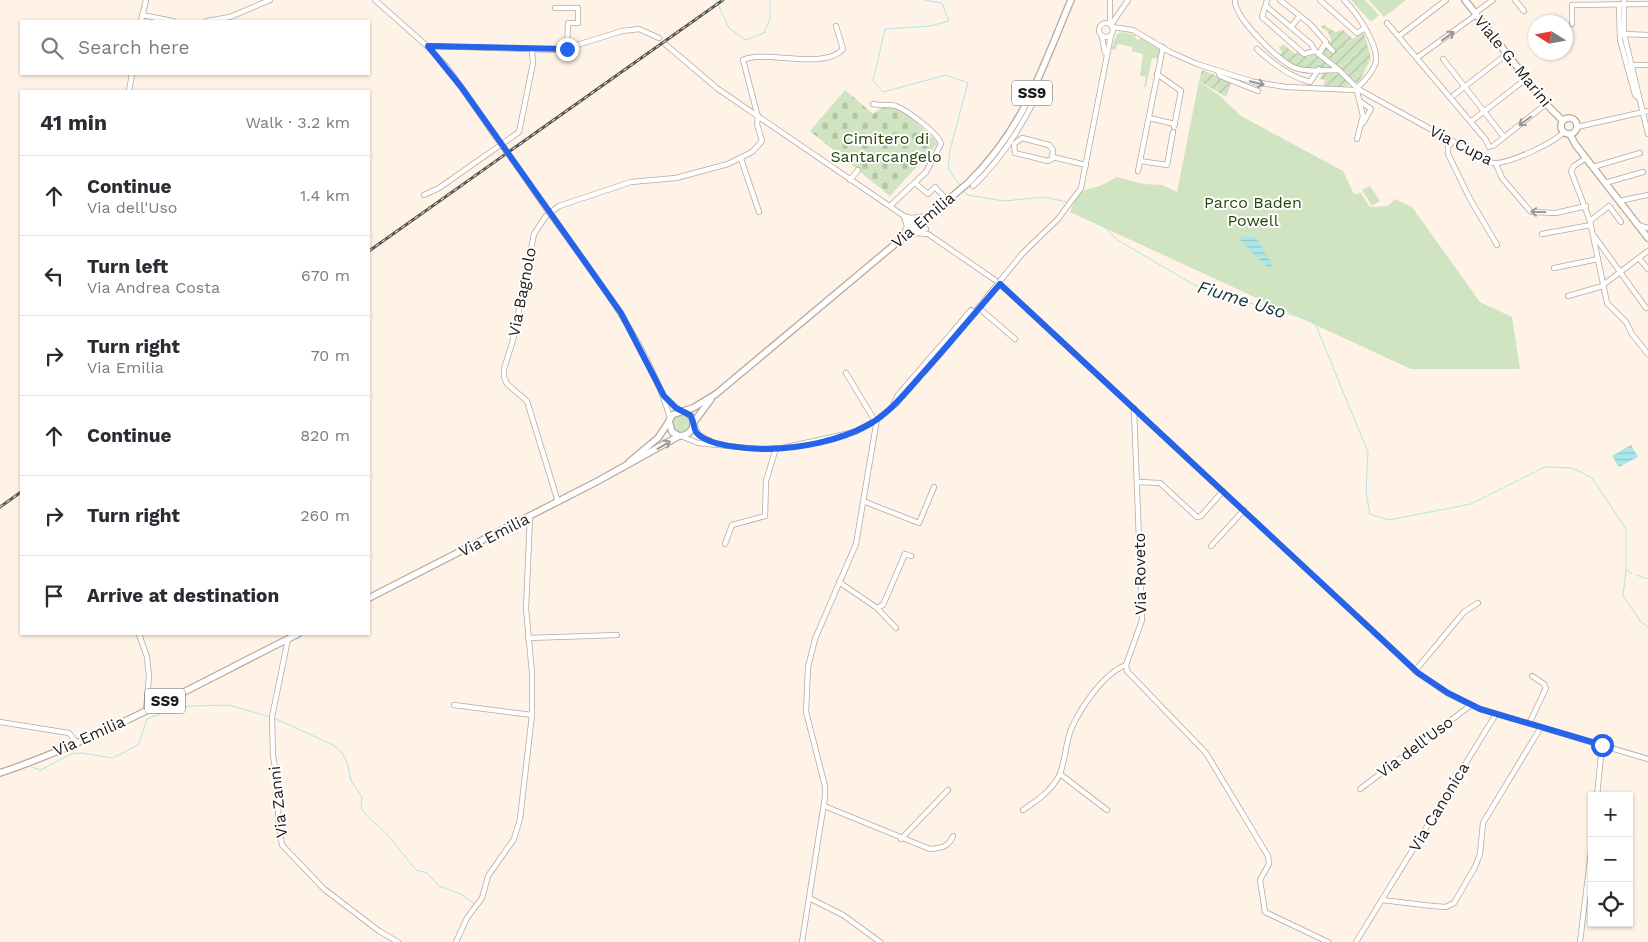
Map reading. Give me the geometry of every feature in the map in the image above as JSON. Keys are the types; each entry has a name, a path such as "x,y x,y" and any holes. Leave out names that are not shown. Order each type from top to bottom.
{"main road":[{"name":"Via Emilia","path":"617,470 658,438 670,420 682,411 693,408 716,394 975,176 1010,134 1028,101 1071,0"},
{"name":"Viale G. Marini","path":"1465,0 1546,104 1563,121"},
{"path":"1567,133 1577,127 1572,119 1563,121 1562,128 1648,238"},
{"name":"Via Emilia","path":"370,597 691,432 694,423 716,394"},
{"path":"682,411 690,415 694,423"},
{"path":"670,420 672,432 680,436"},
{"name":"Via Emilia","path":"0,773 76,742 146,710 296,635"}],"street":[{"path":"141,20 146,0"},
{"path":"213,20 230,17 270,0"},
{"path":"375,0 428,46 447,67 621,313 664,396 670,420"},
{"path":"1106,58 1102,37 1098,31 1103,24 1110,0"},
{"path":"1111,25 1128,0"},
{"path":"1235,0 1238,13 1278,56 1292,66 1301,70 1339,70"},
{"path":"1267,0 1262,17 1301,51 1308,54 1317,52 1326,43"},
{"path":"1280,0 1300,16 1333,51"},
{"path":"1320,0 1357,33 1365,28"},
{"path":"1103,24 1137,32 1170,52 1218,71 1264,85 1329,90 1355,88 1374,67 1376,59 1365,28 1344,0"},
{"path":"1399,36 1446,0"},
{"path":"1418,58 1493,0"},
{"path":"1515,0 1524,11"},
{"path":"1622,3 1626,53 1635,94 1640,99"},
{"path":"1622,3 1619,39 1631,65 1645,112 1648,134"},
{"path":"1572,15 1572,5 1648,4"},
{"path":"1266,6 1309,42 1355,88 1361,102 1362,124"},
{"path":"680,436 698,443 759,449 776,448 838,437 855,432 876,420 893,406 952,336 1000,284 1022,254 1058,219 1080,190 1111,35 1109,7"},
{"path":"555,8 578,8 578,23 568,23 567,49"},
{"path":"142,15 168,20"},
{"path":"1291,27 1300,16"},
{"path":"1387,23 1491,146 1546,104"},
{"path":"758,117 742,64 744,59 757,57 816,59 843,51 836,26"},
{"path":"428,46 532,50 567,49 630,29 639,29 659,38"},
{"path":"1102,37 1111,35 1121,29"},
{"path":"1624,34 1648,35"},
{"path":"1301,51 1309,42"},
{"path":"665,44 718,89 850,180 892,205 910,225 917,225 995,280"},
{"path":"1138,171 1163,47"},
{"path":"424,196 439,188 519,132 533,63 532,50"},
{"path":"1257,50 1301,80 1310,82 1319,70"},
{"path":"1159,63 1166,53 1170,52"},
{"path":"1454,95 1507,54"},
{"path":"1443,59 1504,137"},
{"path":"1631,65 1648,65"},
{"path":"1218,71 1220,76 1258,91"},
{"path":"1140,161 1166,165 1174,127 1181,91 1157,74"},
{"path":"129,90 132,75"},
{"path":"1473,120 1526,79"},
{"name":"Via Cupa","path":"1355,88 1496,164 1510,161 1567,133"},
{"path":"973,186 996,163 1009,145 1033,103 1028,101"},
{"path":"1357,139 1362,124 1372,109 1361,102"},
{"path":"873,104 896,106 902,109 938,137 941,144 926,172 892,205"},
{"path":"1577,127 1645,112"},
{"name":"Via Bagnolo","path":"558,502 527,400 507,384 504,373 514,340 534,234 546,216 559,206 631,182 676,178 741,159 762,142 757,124 758,117"},
{"path":"1149,118 1174,127"},
{"path":"1053,158 1053,150 1049,145 1022,138 1014,144 1014,151 1019,155 1048,161 1053,158 1086,165"},
{"path":"1453,141 1448,147 1448,154 1470,200 1497,245"},
{"path":"1593,167 1640,154"},
{"path":"1586,158 1576,164 1571,171 1591,223 1603,286 1611,309 1626,322 1632,334 1648,354"},
{"path":"741,159 759,212"},
{"path":"1496,164 1502,178 1525,208 1531,212 1556,213 1586,206"},
{"path":"850,180 858,170"},
{"path":"1605,183 1643,172"},
{"path":"915,183 928,194 935,187 949,199"},
{"path":"1619,201 1648,195"},
{"path":"1542,234 1591,223 1609,206 1621,222"},
{"path":"905,218 930,215"},
{"path":"926,232 926,223 930,215"},
{"path":"902,237 907,226 905,218"},
{"path":"1638,225 1648,228"},
{"path":"902,237 926,232"},
{"path":"1594,236 1646,308"},
{"path":"1568,296 1603,286 1648,251"},
{"path":"1639,258 1648,269"},
{"path":"1554,268 1598,259"},
{"name":"Via dell'Uso","path":"1000,284 1416,671 1448,693 1471,705 1648,759"},
{"path":"979,308 1014,339"},
{"path":"802,942 824,806 825,786 808,727 806,689 808,667 815,639 856,544 876,420 846,373"},
{"path":"664,396 682,411"},
{"name":"Via Roveto","path":"1126,665 1142,620 1134,407"},
{"path":"694,423 699,435 718,444"},
{"path":"725,544 732,525 765,516 766,481 776,448"},
{"path":"1137,482 1160,483 1197,517 1223,491"},
{"path":"863,501 919,523 934,487"},
{"path":"1211,546 1244,510"},
{"path":"456,942 467,918 482,898 488,876 516,834 520,819 532,715 532,673 526,608 530,516"},
{"path":"877,608 882,605 905,554 911,556"},
{"path":"839,582 871,606 877,608 896,628"},
{"path":"1416,671 1464,612 1478,603"},
{"path":"140,635 147,657 149,676 146,710"},
{"path":"528,638 617,635"},
{"name":"Via Zanni","path":"288,639 272,718 273,756 279,788 278,818 282,845 324,889 379,931 398,942"},
{"path":"1023,810 1048,793 1060,774 1072,728 1102,680 1115,669 1126,665 1127,671 1206,753 1268,856 1268,864 1260,880 1265,912 1328,942"},
{"path":"1529,724 1546,688 1544,684 1532,676"},
{"path":"454,705 532,715"},
{"name":"Via dell'Uso","path":"1360,790 1471,705"},
{"name":"Via Canonica","path":"1356,942 1496,714"},
{"path":"0,722 69,733 76,742"},
{"path":"1382,900 1446,907 1454,903 1475,868 1480,854 1483,823 1541,727"},
{"path":"1597,792 1602,745"},
{"path":"1060,774 1108,810"},
{"path":"901,839 948,790"},
{"path":"824,806 930,850 942,848 951,842 953,836"},
{"path":"1580,942 1588,876"},
{"path":"809,898 843,915 880,942"}],"green space":[{"path":"1351,0 1365,0 1379,15 1372,21 1369,20"},
{"path":"1369,0 1406,0 1384,17"},
{"path":"1324,25 1335,32 1343,30 1353,39 1361,32 1364,33 1371,58 1359,82 1340,88 1323,86 1325,80 1320,79 1323,73 1337,74 1339,70 1301,69 1278,56 1282,52 1279,48 1283,44 1295,54 1299,52 1306,57 1321,53 1331,40 1328,32 1321,27"},
{"path":"1122,32 1136,35 1135,38 1138,40 1141,38 1160,50 1159,59 1152,58 1146,87 1144,87 1146,77 1140,76 1143,54 1132,51 1132,47 1118,44 1115,50 1111,49 1117,34"},
{"path":"1202,70 1232,82 1226,97 1199,81"},
{"name":"Parco Baden Powell","path":"1199,81 1220,96 1241,116 1343,171 1354,194 1361,193 1370,207 1388,206 1395,199 1412,207 1480,302 1512,317 1520,369 1411,369 1070,212 1078,192 1100,186 1117,177 1143,184 1162,185 1177,192"},
{"name":"Cimitero di Santarcangelo","path":"845,90 873,114 885,105 901,108 938,143 890,196 810,131"},
{"path":"1370,186 1380,201 1372,206 1362,190"},
{"path":"677,415 685,415 690,420 688,431 677,433 672,428 672,420"}],"water":[{"path":"1245,235 1257,238 1272,265 1270,270 1239,239"},
{"path":"1631,445 1638,457 1619,467 1612,456"}],"waterway":[{"name":"Fiume Uso","path":"716,0 729,28 746,40 764,33 770,19 770,0"},
{"name":"Fiume Uso","path":"925,0 942,3 949,21 930,26 885,29 873,81 883,92 946,75 968,83 950,150 948,169 960,185"},
{"name":"Fiume Uso","path":"964,191 967,195 1004,201 1044,197 1067,202"},
{"name":"Fiume Uso","path":"1071,203 1084,205 1116,239 1203,290 1314,321 1368,452 1366,492 1370,514 1389,520 1471,504 1545,467 1572,468 1591,477 1626,529 1626,570 1623,596 1641,622 1648,627"},
{"name":"Fiume Uso","path":"1627,570 1632,574"},
{"path":"1636,575 1648,579"},
{"path":"31,767 41,770 71,754 81,753 113,758 138,745 147,719 178,707 229,705 270,717"},
{"path":"274,718 333,745 343,754 348,765 351,781 362,797 361,808 368,817 386,833 416,870 427,873 439,886 461,894 474,904"}],"railway":[{"path":"370,250 723,0"},
{"path":"0,507 20,493"}],"route":[{"path":"567,49 532,50 428,46 447,67 621,313 664,396 676,408 687,412 693,418 696,432 703,438 718,444 759,449 807,444 855,432 875,421 896,404 1000,284 1418,673 1448,693 1480,709 1602,745"}]}
